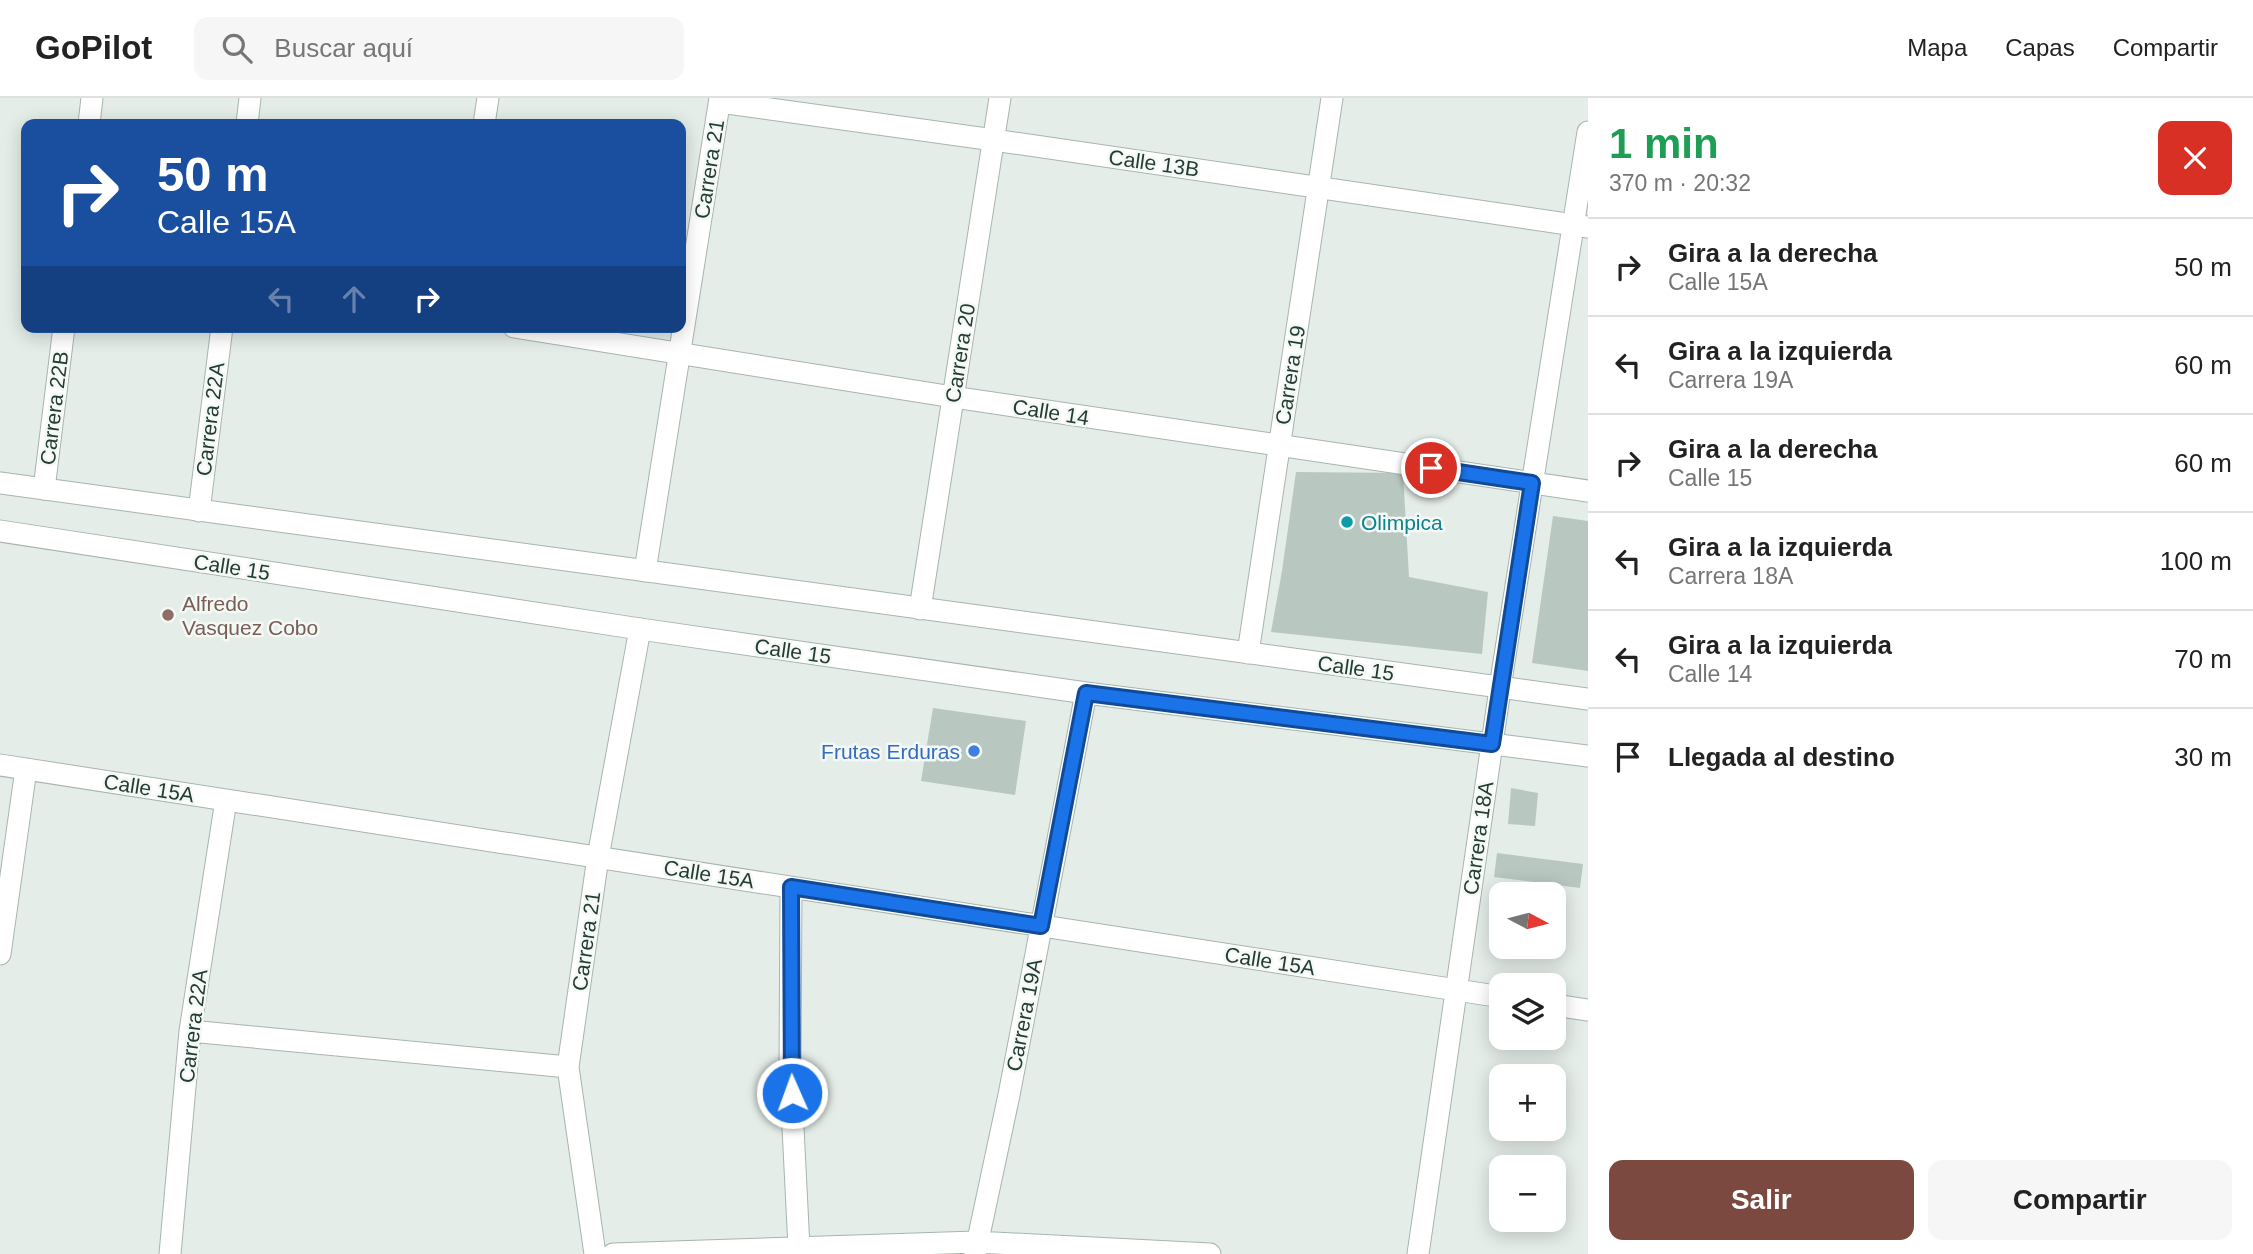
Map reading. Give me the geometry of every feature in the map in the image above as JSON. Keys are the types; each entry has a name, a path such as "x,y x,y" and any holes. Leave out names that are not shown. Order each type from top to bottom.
{"street":[{"path":"90,119 92,98"},
{"path":"248,119 250,98"},
{"path":"485,119 488,98"},
{"name":"Carrera 20","path":"920,609 1000,98"},
{"name":"Carrera 19","path":"1248,653 1332,98"},
{"name":"Calle 13B","path":"720,100 1581,226"},
{"name":"Carrera 21","path":"686,314 720,100"},
{"name":"Carrera 18A","path":"1418,1254 1532,483 1581,226 1588,132"},
{"name":"Carrera 22B","path":"44,489 63,333"},
{"name":"Carrera 22A","path":"199,511 221,333"},
{"name":"Calle 14","path":"554,333 953,397 1588,491"},
{"name":"Carrera 21","path":"645,571 683,333"},
{"name":"Calle 15","path":"0,483 1588,699"},
{"name":"Calle 15","path":"0,531 640,629 1086,693 1588,756"},
{"name":"Carrera 21","path":"595,1254 568,1067 598,857 640,629"},
{"name":"Carrera 19A","path":"975,1248 1009,1095 1086,693"},
{"name":"Calle 15A","path":"0,765 1489,995"},
{"path":"0,954 26,769"},
{"name":"Carrera 22A","path":"170,1254 190,1031 226,800"},
{"path":"791,887 790,1067 799,1248"},
{"path":"1566,1007 1588,1010"},
{"path":"190,1031 568,1067"},
{"path":"613,1254 799,1248 975,1248 1210,1254"}],"building":[{"name":"Olimpica","path":"1296,472 1403,473 1409,577 1488,592 1482,654 1271,632"},
{"path":"1553,516 1588,521 1588,671 1532,663"},
{"name":"Frutas Erduras","path":"933,708 1026,721 1015,795 921,781"},
{"path":"1511,788 1538,793 1535,826 1508,824"},
{"path":"1497,853 1583,864 1580,888 1566,886 1566,882 1533,882 1494,877"}],"place":[{"name":"Olimpica","path":"1347,522"},
{"name":"Alfredo Vasquez Cobo","path":"168,615"},
{"name":"Frutas Erduras","path":"974,751"}],"route":[{"path":"792,1093 791,887 1041,926 1086,693 1492,744 1532,483 1431,468"}]}
